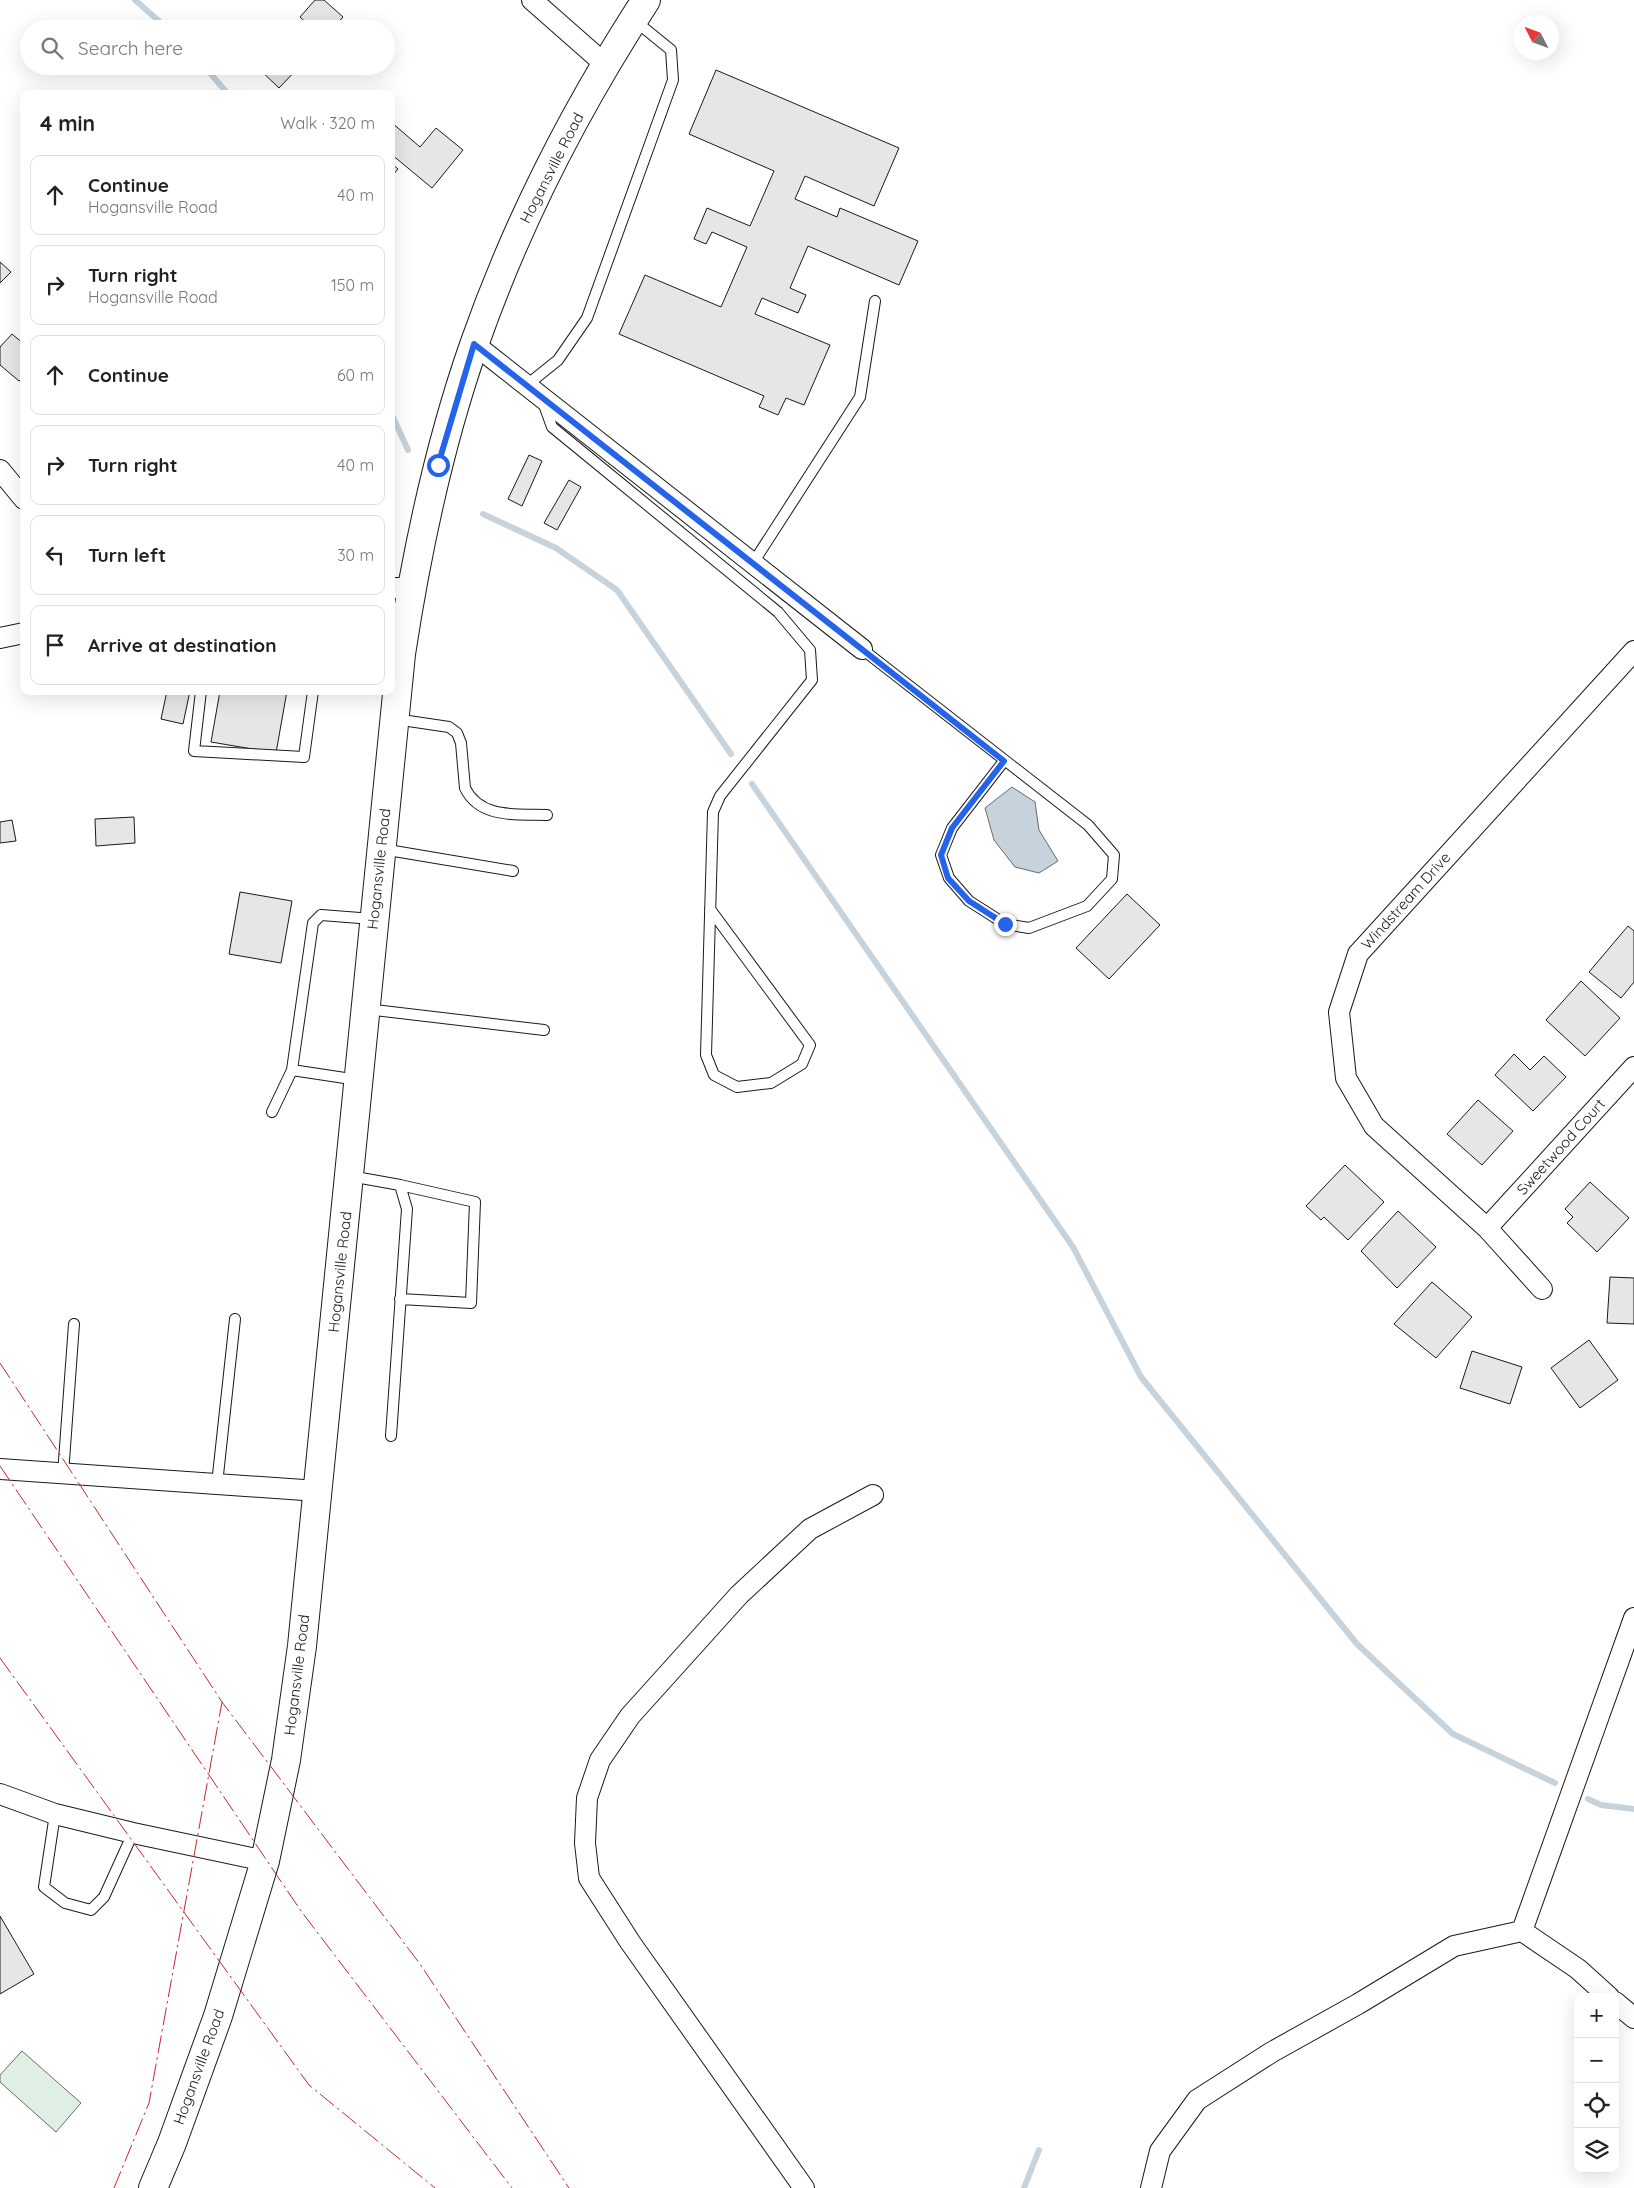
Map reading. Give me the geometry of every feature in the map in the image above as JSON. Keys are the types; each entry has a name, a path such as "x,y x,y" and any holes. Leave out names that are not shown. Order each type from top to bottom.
{"main road":[{"name":"Hogansville Road","path":"153,2188 172,2142 218,2016 265,1861 286,1760 302,1646 366,1009 400,654 401,588 474,344 525,223 577,117 640,10"}],"street":[{"path":"532,0 607,66"},
{"path":"474,344 862,648"},
{"path":"0,470 20,494"},
{"path":"0,638 20,634"},
{"name":"Windstream Drive","path":"1542,1289 1487,1228 1374,1126 1346,1078 1339,1012 1358,954 1634,651"},
{"name":"Sweetwood Court","path":"1487,1228 1634,1067"},
{"path":"0,1468 318,1492"},
{"path":"804,2188 630,1942 589,1878 585,1843 587,1798 600,1760 630,1716 739,1595 810,1529 873,1495"},
{"path":"1522,1931 1634,1618"},
{"path":"0,1794 54,1814 265,1861"},
{"path":"1152,2188 1160,2151 1197,2100 1272,2052 1358,2004 1454,1946 1522,1931 1578,1969 1605,1993"},
{"path":"1619,2005 1634,2018"}],"lane":[{"path":"640,10 671,50 673,80 587,318 558,360 534,390 552,428 778,612 810,650 812,680 720,796 714,812 710,909 706,1056 714,1075 737,1087 771,1083 802,1064 810,1045 710,909"},
{"path":"754,563 860,396 875,301"},
{"path":"862,648 1088,825 1114,855 1112,879 1087,906 1029,928 1005,924 969,901 948,878 941,855 952,828 1004,761"},
{"path":"201,695 194,751 304,757 312,695"},
{"path":"394,719 449,727 457,733 461,743 465,788 468,795 487,810 500,813 546,815"},
{"path":"381,848 513,871"},
{"path":"272,1112 292,1070 313,923 321,915 374,919"},
{"path":"366,1009 544,1030"},
{"path":"292,1070 359,1080"},
{"path":"349,1176 475,1202 471,1303 400,1299"},
{"path":"390,1436 407,1209 400,1185"},
{"path":"217,1484 235,1319"},
{"path":"63,1474 74,1324"},
{"path":"54,1814 44,1887 65,1903 91,1910 104,1897 133,1833"}],"green space":[{"path":"22,2051 81,2103 56,2132 0,2082 0,2075"}],"shaded area":[{"path":"1012,787 1035,802 1039,830 1058,861 1039,873 1015,867 994,840 985,808"}],"building":[{"path":"315,0 324,0 343,17 340,20 303,20 300,17"},
{"path":"716,70 899,148 874,206 805,176 795,199 837,217 840,208 918,241 899,285 808,246 790,288 806,295 798,313 762,298 755,314 830,345 804,405 786,398 778,415 759,407 764,396 619,334 645,275 721,307 747,247 712,232 706,244 694,239 707,208 750,226 774,171 689,134"},
{"path":"265,75 291,75 279,88"},
{"path":"395,125 420,147 436,128 463,150 432,188 395,157"},
{"path":"0,262 11,272 0,283"},
{"path":"12,334 20,341 19,381 0,365 0,347"},
{"path":"529,455 542,461 522,506 508,499"},
{"path":"569,480 581,487 557,530 544,523"},
{"path":"166,695 189,695 183,724 161,719"},
{"path":"219,695 286,695 276,753 211,742"},
{"path":"134,817 135,843 96,846 95,819"},
{"path":"12,820 16,841 0,843 0,822"},
{"path":"240,892 292,901 281,963 229,954"},
{"path":"1127,894 1160,925 1109,979 1076,948"},
{"path":"1628,926 1634,931 1634,982 1621,998 1589,972"},
{"path":"1581,981 1620,1018 1585,1056 1546,1020"},
{"path":"1514,1054 1530,1070 1544,1056 1566,1077 1533,1111 1495,1075"},
{"path":"1478,1100 1513,1131 1482,1165 1447,1134"},
{"path":"1345,1165 1384,1202 1348,1240 1324,1217 1321,1220 1306,1206"},
{"path":"1590,1182 1629,1218 1597,1252 1567,1223 1573,1217 1565,1209"},
{"path":"1398,1211 1436,1247 1397,1288 1361,1251"},
{"path":"1610,1277 1634,1278 1634,1324 1607,1323"},
{"path":"1432,1282 1472,1317 1436,1358 1394,1324"},
{"path":"1589,1340 1618,1380 1580,1408 1551,1368"},
{"path":"1472,1351 1522,1367 1510,1404 1460,1388"},
{"path":"0,1916 34,1974 0,1994"}],"waterway":[{"path":"135,0 158,20"},
{"path":"212,75 225,90"},
{"path":"395,422 408,450"},
{"path":"483,514 556,548 617,590 731,754"},
{"path":"752,784 1073,1247 1141,1377 1357,1644 1453,1734 1555,1783"},
{"path":"1588,1799 1601,1805 1634,1809"},
{"path":"1024,2188 1039,2150"}],"power":[{"path":"0,1363 222,1702 420,1964 569,2188"},
{"path":"0,1466 301,1911 512,2188"},
{"path":"0,1658 309,2085 435,2188"},
{"path":"114,2188 149,2103 222,1702"}],"route":[{"path":"438,465 474,344 540,394 1004,761 952,828 941,855 948,878 969,901 1005,924"}]}
